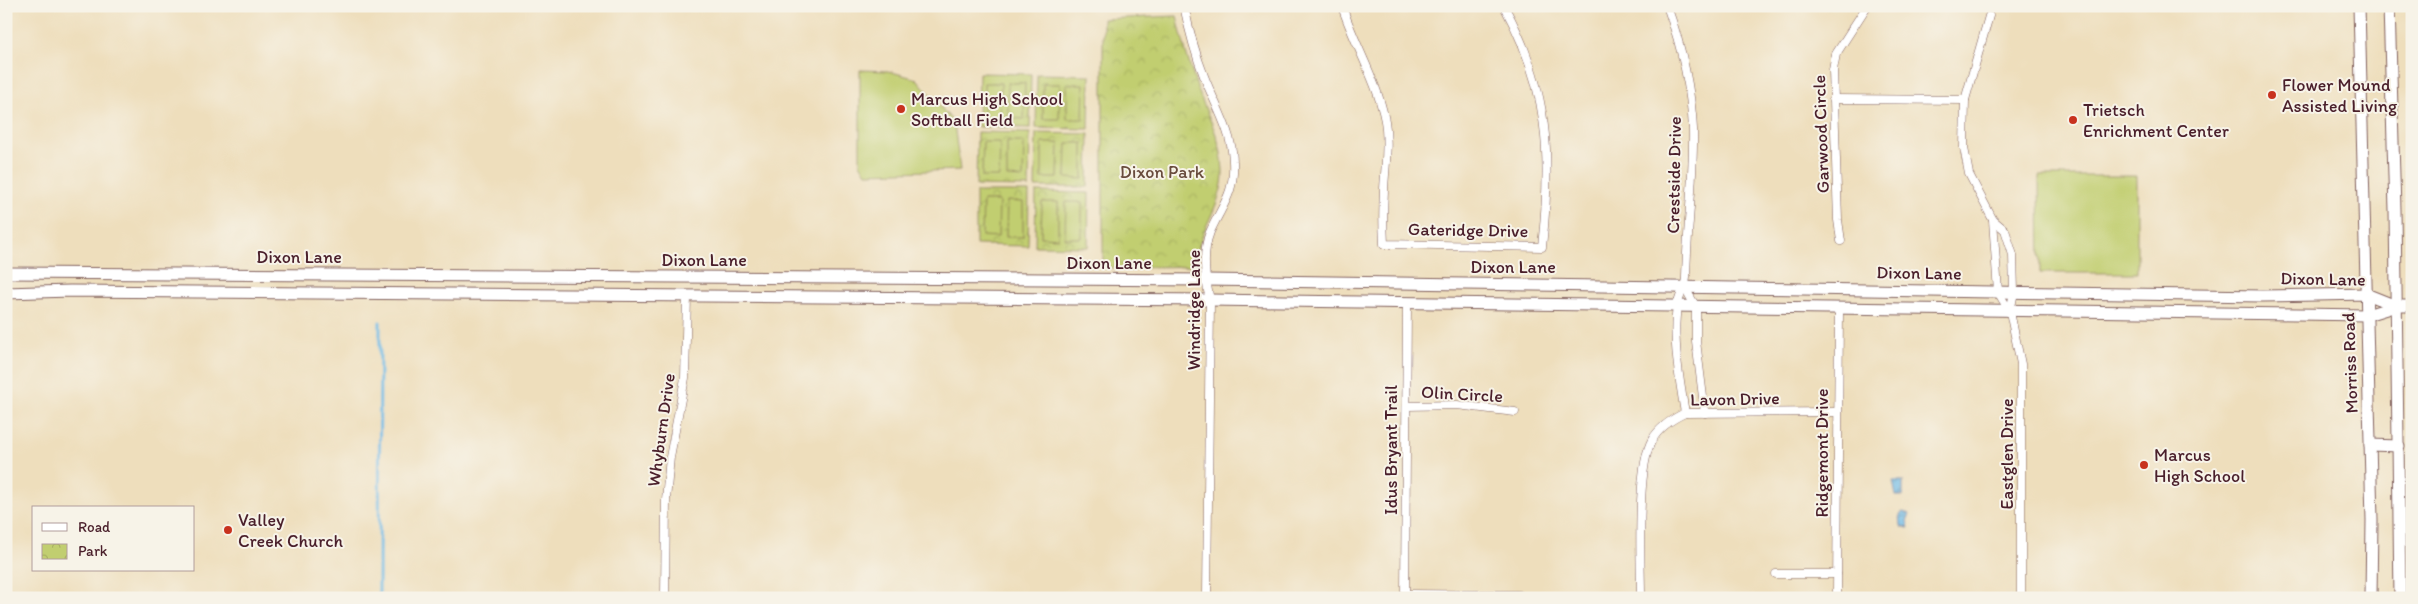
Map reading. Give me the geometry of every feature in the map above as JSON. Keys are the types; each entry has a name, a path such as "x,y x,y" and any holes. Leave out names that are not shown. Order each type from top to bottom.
{"main road":[{"name":"Morriss Road","path":"2359,6 2370,445 2371,598"},
{"path":"2389,6 2399,446 2400,598"},
{"name":"Dixon Lane","path":"6,272 499,277 1206,280 2262,296 2366,294 2396,306"},
{"path":"159,274 161,292"},
{"path":"498,295 499,277"},
{"name":"Dixon Lane","path":"6,293 161,292 1210,300 2010,312 2262,313 2367,316 2396,306"},
{"path":"2083,293 2084,312"},
{"path":"2262,296 2262,313"},
{"path":"2396,306 2412,306"},
{"path":"2370,445 2399,446"}],"street":[{"name":"Windridge Lane","path":"1184,6 1190,34 1204,77 1219,111 1233,159 1233,176 1226,205 1210,234 1206,280 1210,300 1207,598"},
{"name":"Gateridge Drive","path":"1342,6 1370,71 1379,96 1385,123 1387,153 1384,189 1384,244 1542,247 1548,166 1543,111 1528,57 1504,6"},
{"name":"Crestside Drive","path":"1667,6 1686,76 1692,127 1685,288"},
{"name":"Garwood Circle","path":"1841,241 1838,220 1838,159 1833,99 1833,70 1836,54 1867,6"},
{"name":"Eastglen Drive","path":"1989,16 1964,100 1964,148 1969,174 1993,220 2005,230 2013,255 2014,292 2010,312"},
{"path":"1833,99 1964,100"},
{"name":"Eastglen Drive","path":"1993,220 1998,292 2010,312 2021,373 2022,598"},
{"path":"1684,413 1677,341 1677,307 1685,288"},
{"path":"1685,288 1696,307 1696,341 1705,413"},
{"name":"Whyburn Drive","path":"665,598 666,500 670,456 685,378 687,296"},
{"name":"Idus Bryant Trail","path":"1405,596 1407,303"},
{"name":"Ridgemont Drive","path":"1837,598 1838,309"},
{"name":"Olin Circle","path":"1407,406 1458,405 1515,412"},
{"name":"Lavon Drive","path":"1641,598 1644,467 1652,440 1668,422 1684,413 1837,412"},
{"path":"1776,574 1837,574"},
{"path":"1405,596 1518,595"}],"green space":[{"name":"Dixon Park","path":"1177,16 1191,70 1220,148 1223,171 1219,195 1200,242 1196,266 1103,268 1103,19"},
{"name":"Marcus High School Softball Field","path":"860,70 888,71 917,79 954,123 960,170 866,173 860,163"},
{"path":"979,73 1031,74 1030,128 978,127"},
{"path":"1037,74 1090,75 1089,129 1036,128"},
{"path":"984,83 1001,83 1000,118 984,118"},
{"path":"1008,83 1025,83 1024,119 1008,118"},
{"path":"1043,84 1060,84 1059,119 1043,119"},
{"path":"1067,84 1084,84 1083,119 1067,119"},
{"path":"977,132 1030,133 1029,187 976,186"},
{"path":"1036,133 1089,134 1088,187 1035,187"},
{"path":"983,142 1000,142 999,177 982,177"},
{"path":"1007,142 1024,142 1023,178 1007,177"},
{"path":"1042,143 1059,143 1058,178 1042,178"},
{"path":"1067,143 1083,143 1083,179 1066,178"},
{"path":"2039,176 2137,176 2137,273 2040,273"},
{"path":"976,192 1029,192 1028,246 976,245"},
{"path":"1036,192 1089,193 1088,247 1035,246"},
{"path":"983,201 999,201 998,237 982,236"},
{"path":"1007,201 1023,202 1023,237 1006,237"},
{"path":"1042,202 1058,202 1058,238 1041,237"},
{"path":"1066,202 1082,202 1082,238 1065,238"}],"water":[{"path":"1893,481 1903,481 1903,496 1896,496"},
{"path":"1903,512 1910,514 1907,521 1909,528 1901,527 1900,514"}],"waterway":[{"path":"379,598 380,322"}],"place":[{"name":"Flower Mound Assisted Living","path":"2272,95"},
{"name":"Marcus High School Softball Field","path":"901,109"},
{"name":"Trietsch Enrichment Center","path":"2073,120"},
{"name":"Marcus High School","path":"2144,465"},
{"name":"Valley Creek Church","path":"228,530"}]}
